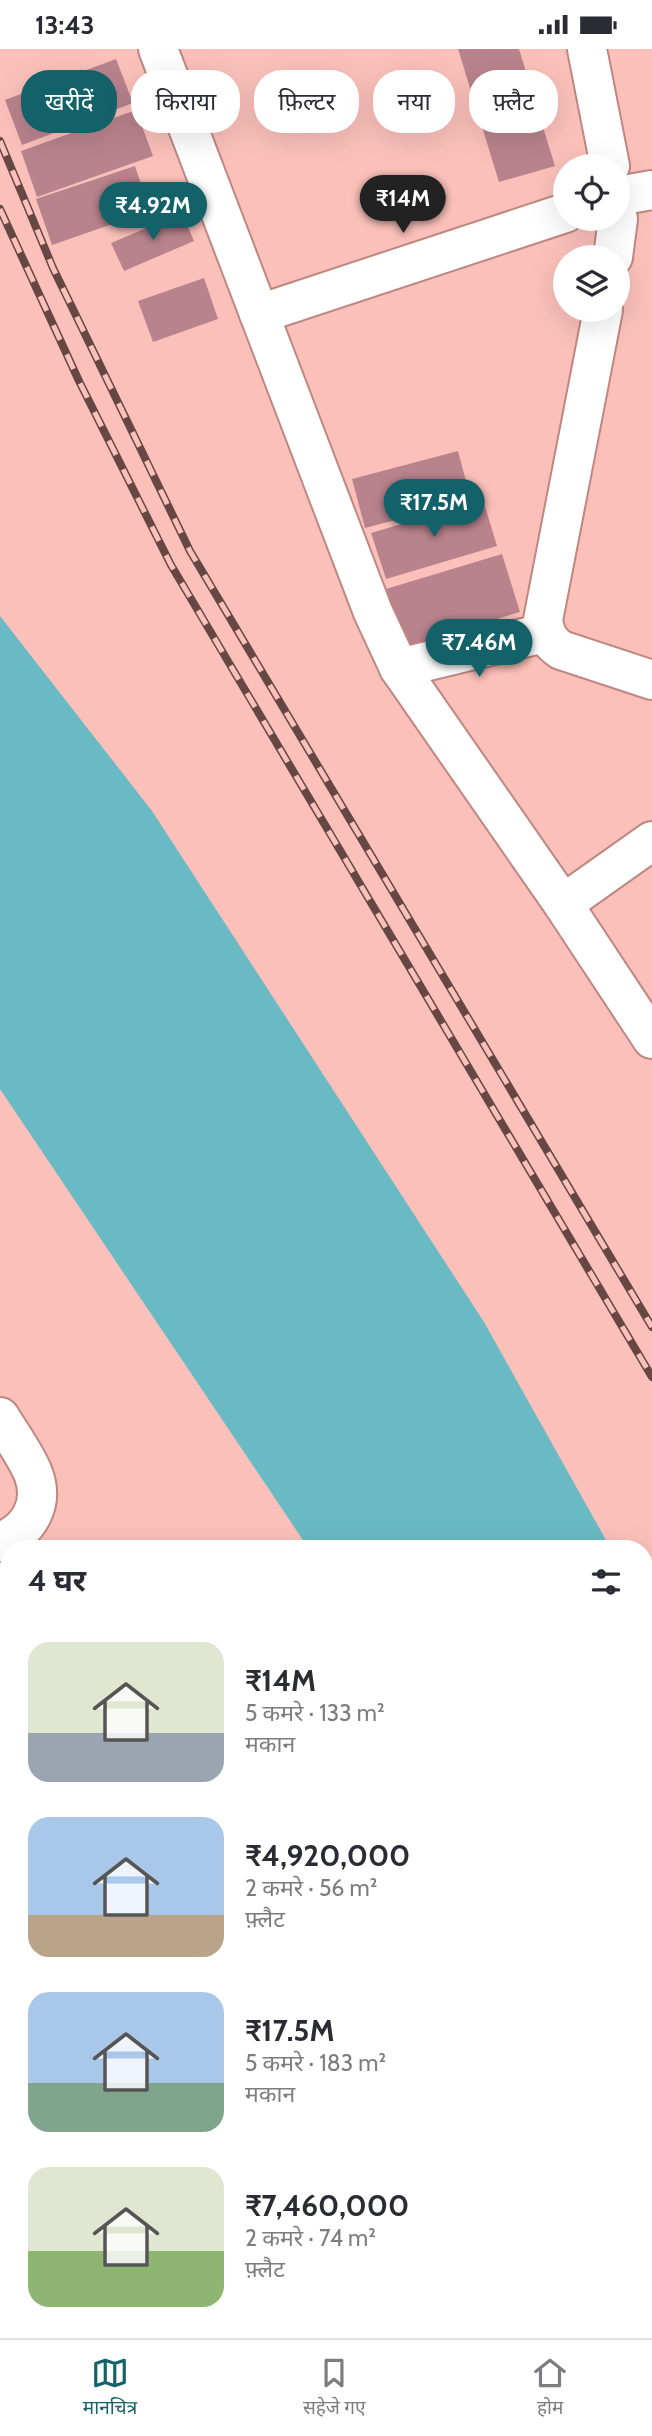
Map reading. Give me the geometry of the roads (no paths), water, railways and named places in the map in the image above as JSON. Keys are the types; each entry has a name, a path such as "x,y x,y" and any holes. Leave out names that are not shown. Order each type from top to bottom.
{"street":[{"path":"158,49 373,612 399,668 563,904 652,1039"},
{"path":"587,49 608,154"},
{"path":"630,194 652,190"},
{"path":"260,314 553,217"},
{"path":"601,322 543,620 544,632 561,650 652,680"},
{"path":"399,668 544,632"},
{"path":"563,904 652,841"},
{"path":"0,1416 33,1474 37,1500 28,1524 14,1537 6,1540"}],"water":[{"path":"0,616 152,811 484,1322 606,1540 303,1540 0,1089"}],"railway":[{"path":"0,141 53,268 190,551 652,1327"},
{"path":"0,209 79,381 171,565 652,1377"}]}
